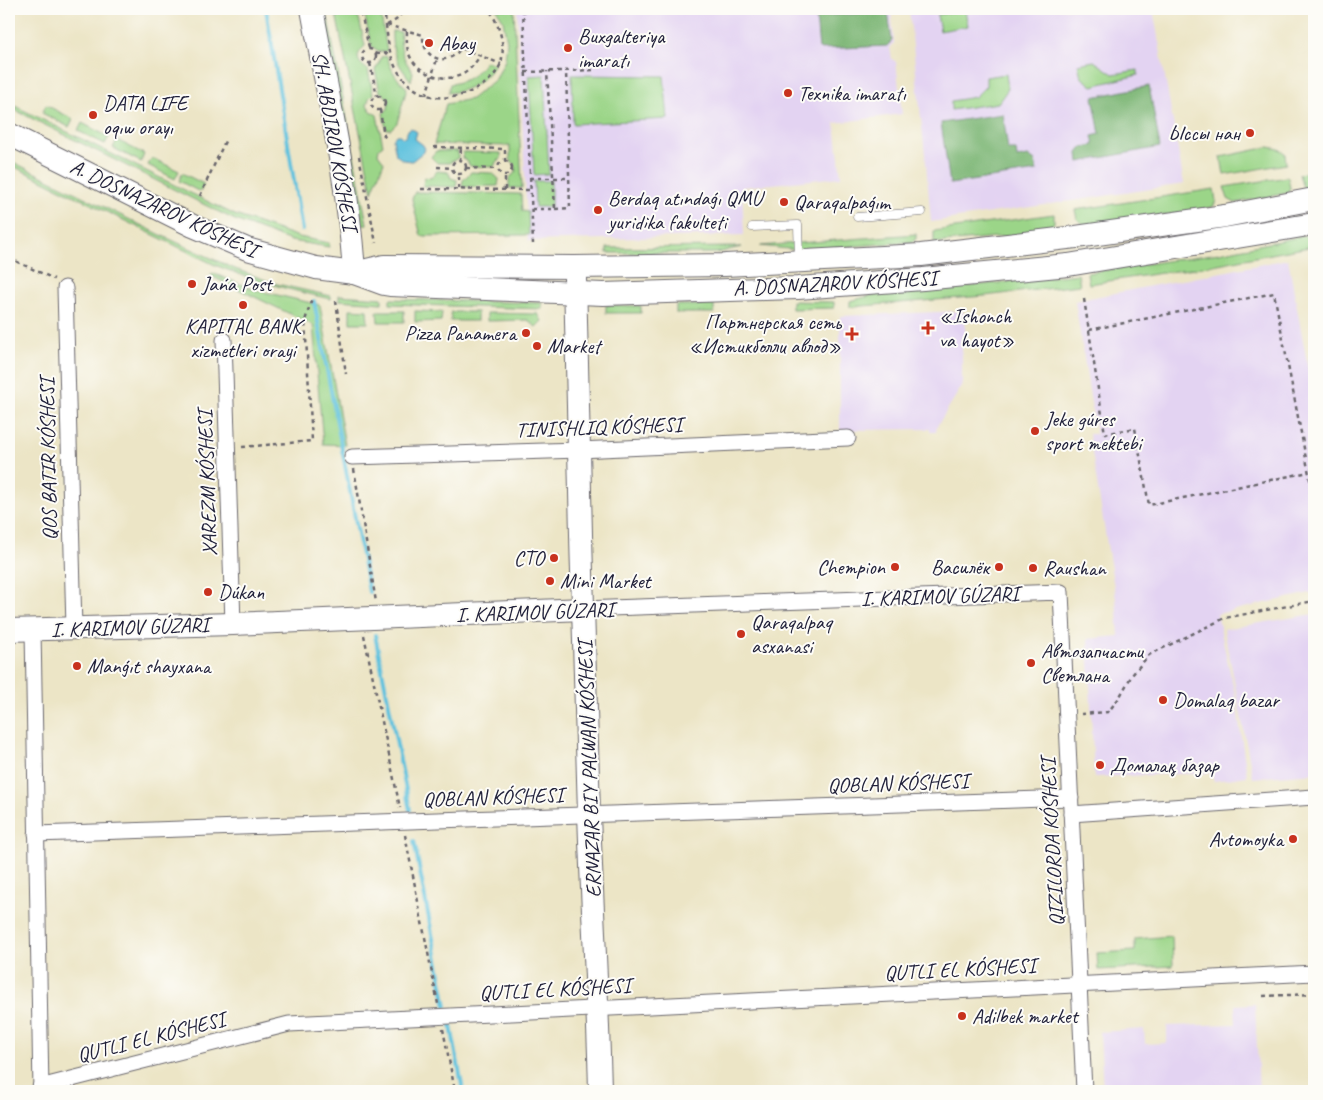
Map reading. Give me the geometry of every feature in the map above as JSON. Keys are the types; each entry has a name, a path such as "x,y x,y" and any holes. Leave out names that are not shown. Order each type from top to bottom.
{"main road":[{"name":"SH. ABDIROV KÓSHESI","path":"312,9 346,200 354,274"},
{"name":"A. DOSNAZAROV KÓSHESI","path":"9,134 193,226 247,249 316,268 354,274 384,284 575,293 798,288 923,279 1068,265 1314,224"},
{"name":"A. DOSNAZAROV KÓSHESI","path":"354,274 384,266 574,267 725,265 926,254 1225,216 1314,199"},
{"name":"ERNAZAR BIY PALWAN KÓSHESI","path":"574,267 589,816 600,1091"},
{"path":"9,630 233,624 583,609"}],"street":[{"path":"65,288 74,628"},
{"name":"XAREZM KÓSHESI","path":"224,340 233,624"},
{"path":"352,458 848,438"},
{"path":"583,609 1062,592 1084,1091"},
{"path":"34,630 40,1089 289,1024 1314,973"},
{"path":"1071,814 1314,797"},
{"name":"QOBLAN KÓSHESI","path":"36,834 1071,798"}],"lane":[{"path":"857,217 922,212"},
{"path":"752,227 798,225 799,261"}],"path":[{"path":"353,9 361,13"},
{"path":"361,13 366,9"},
{"path":"384,9 391,53 395,66 402,78 409,86 426,95 445,99 464,96 492,78 500,64 503,43 498,23 489,9"},
{"path":"386,25 396,20 405,9"},
{"path":"522,9 533,244"},
{"path":"361,13 369,49"},
{"path":"386,25 423,35 424,48 428,54 437,59 446,60 462,48 500,64"},
{"path":"407,31 406,44 409,55 416,65 432,74 452,78 463,74 472,68 481,55"},
{"path":"369,49 373,50 376,54"},
{"path":"369,49 365,50 362,56 366,62 370,62"},
{"path":"376,54 391,53"},
{"path":"370,62 375,58 376,54"},
{"path":"426,95 437,59"},
{"path":"370,62 377,96"},
{"path":"525,72 596,70"},
{"path":"547,71 555,209"},
{"path":"532,209 570,208 566,71"},
{"path":"377,96 385,102 384,108 380,110 375,110 371,104 372,99 377,96"},
{"path":"380,110 384,136 387,138"},
{"path":"200,196 226,138"},
{"path":"434,147 505,149 505,161"},
{"path":"461,148 460,160 466,168"},
{"path":"452,168 454,162 460,160"},
{"path":"498,169 499,164 505,161"},
{"path":"505,161 509,162 512,168 505,175"},
{"path":"437,167 452,168 454,172 460,174"},
{"path":"466,168 498,169"},
{"path":"460,174 466,168"},
{"path":"498,169 500,173 505,175"},
{"path":"459,189 460,174"},
{"path":"505,175 505,190"},
{"path":"530,178 569,178"},
{"path":"421,189 531,190"},
{"path":"9,258 57,280 65,288"},
{"path":"1089,330 1274,294 1314,500"},
{"path":"228,448 312,441 305,321 312,298"},
{"path":"1084,300 1106,434 1135,428 1149,505 1309,472"},
{"path":"336,301 346,374"},
{"path":"352,458 369,618 402,822 455,1091"},
{"path":"1067,715 1108,712 1119,698 1132,675 1149,655 1225,618 1314,600"},
{"path":"1263,996 1314,994"}],"shaded area":[{"path":"517,9 891,9 894,43 890,48 892,59 896,62 902,114 835,123 841,177 742,187 744,235 528,241"},
{"path":"909,9 1153,9 1184,184 931,222"},
{"path":"1288,259 1314,401 1314,592 1217,614 1235,694 1247,776 1214,781 1212,773 1094,777 1088,639 1119,636 1116,599 1089,434 1096,434 1075,301"},
{"path":"963,311 967,344 962,345 962,386 937,426 936,432 930,432 930,429 840,430 840,316"},
{"path":"1314,614 1314,773 1253,778 1224,629"},
{"path":"1310,852 1314,852 1314,954"},
{"path":"1255,1004 1259,1091 1103,1091 1100,1032 1144,1029 1145,1044 1167,1043 1167,1026 1236,1024 1235,1005"}],"green space":[{"path":"321,9 326,9 367,224 363,225"},
{"path":"335,9 346,9 351,16 359,18 365,46 359,53 358,59 368,70 373,94 369,98 367,105 377,115 383,145 379,148 378,154 384,162 372,192"},
{"path":"372,9 380,9 387,51 380,52 371,46 365,16"},
{"path":"496,9 514,9 522,188 509,188 509,178 516,172 515,164 510,160 510,146 434,144 446,104 471,99 496,79 505,60 507,42 503,20"},
{"path":"965,10 968,26 940,31 937,15"},
{"path":"888,12 892,41 887,46 819,49 816,16"},
{"path":"392,31 401,32 402,53 413,72 411,81 396,58"},
{"path":"387,56 394,74 407,88 397,123 391,129 386,129 383,113 388,109 389,101 380,92 375,70 381,57"},
{"path":"486,61 495,64 486,76 469,88 448,93 450,84 471,77"},
{"path":"1094,61 1113,74 1138,70 1138,75 1092,86 1081,77 1078,64"},
{"path":"1006,74 1008,89 998,103 951,110 951,101 975,97 986,86 986,77"},
{"path":"544,75 549,174 534,175 529,76"},
{"path":"572,75 664,76 668,119 573,124"},
{"path":"1149,86 1160,147 1079,162 1078,153 1083,147 1094,145 1092,136 1100,134 1093,97"},
{"path":"9,103 235,215 299,237 329,243 329,247 291,241 235,220 9,107"},
{"path":"46,105 73,119 69,127 42,113"},
{"path":"1003,114 1008,150 1016,150 1017,158 1028,156 1035,161 1037,171 950,184 941,123"},
{"path":"82,123 109,137 105,144 78,131"},
{"path":"117,140 144,154 141,162 113,148"},
{"path":"1269,147 1279,149 1285,153 1286,164 1224,175 1221,157"},
{"path":"436,151 458,151 458,158 449,163 437,163 431,157"},
{"path":"463,152 501,153 501,159 496,162 494,167 470,166 462,158"},
{"path":"152,158 179,171 175,179 148,165"},
{"path":"9,160 163,236 235,269 277,284 331,296 331,299 272,285 215,265 9,164"},
{"path":"437,171 448,172 451,178 457,180 456,187 423,186 424,177 431,178"},
{"path":"1314,171 1314,188 1305,189 1299,174"},
{"path":"471,172 492,173 499,179 498,186 462,187 463,180"},
{"path":"182,173 204,184 200,192 179,181"},
{"path":"1288,177 1290,188 1288,193 1235,203 1228,199 1224,187"},
{"path":"534,181 551,181 551,207 535,207"},
{"path":"1214,189 1216,201 1213,207 1086,228 1077,219 1075,210"},
{"path":"415,192 521,194 522,211 528,212 529,235 421,236 412,199"},
{"path":"1054,214 1054,222 1050,232 934,243 934,231"},
{"path":"916,234 916,239 912,242 798,250 760,246"},
{"path":"1314,234 1314,246 1202,267 1089,284 1087,273 1219,253"},
{"path":"741,247 717,253 607,253 607,248"},
{"path":"212,273 256,290 320,305 345,445 323,444 313,325 211,276"},
{"path":"1078,274 1080,285 984,296 850,307 850,301 877,294 926,291"},
{"path":"339,295 382,298 382,303 339,300"},
{"path":"390,299 542,303 542,309 390,304"},
{"path":"792,301 834,302 834,308 792,309"},
{"path":"606,305 641,306 641,313 606,313"},
{"path":"676,305 714,305 714,313 676,313"},
{"path":"350,309 367,310 368,323 350,323"},
{"path":"377,311 404,311 404,322 378,322"},
{"path":"415,311 442,312 441,321 415,322"},
{"path":"451,312 477,312 477,321 451,321"},
{"path":"487,313 538,314 542,321 536,327 528,320 487,321"},
{"path":"1172,936 1173,966 1098,970 1097,953 1135,951 1135,939"}],"water":[{"path":"411,128 417,132 415,139 425,149 412,161 403,160 396,155 393,139 396,135 400,135 403,138"}],"waterway":[{"path":"266,9 302,230"},
{"path":"314,301 369,592"},
{"path":"375,635 410,810"},
{"path":"414,841 446,1006"},
{"path":"451,1026 463,1091"}],"place":[{"name":"Abay","path":"429,43"},
{"name":"Buxgalteriya imaratı","path":"568,48"},
{"name":"Texnika imaratı","path":"788,93"},
{"name":"DATA LIFE oqıw orayı","path":"93,115"},
{"name":"Ыссы нан","path":"1250,133"},
{"name":"Qaraqalpaǵım","path":"784,202"},
{"name":"Berdaq atındaǵı QMU yuridika fakulteti","path":"598,210"},
{"name":"Jańa Post","path":"192,284"},
{"name":"KAPITAL BANK xizmetleri orayi","path":"243,305"},
{"name":"«Ishonch va hayot»","path":"928,328"},
{"name":"Pizza Panamera","path":"526,333"},
{"name":"Партнерская сеть «Истикболли авлод»","path":"852,334"},
{"name":"Market","path":"537,346"},
{"name":"Jeke gúres sport mektebi","path":"1035,431"},
{"name":"СТО","path":"554,558"},
{"name":"Chempion","path":"895,567"},
{"name":"Василёк","path":"999,567"},
{"name":"Raushan","path":"1033,568"},
{"name":"Mini Market","path":"550,581"},
{"name":"Dúkan","path":"208,592"},
{"name":"Qaraqalpaq asxanasi","path":"741,634"},
{"name":"Автозапчасти Светлана","path":"1031,663"},
{"name":"Manǵıt shayxana","path":"77,666"},
{"name":"Domalaq bazar","path":"1163,700"},
{"name":"Домалақ базар","path":"1100,765"},
{"name":"Avtomoyka","path":"1293,839"},
{"name":"Adilbek market","path":"962,1016"}]}
